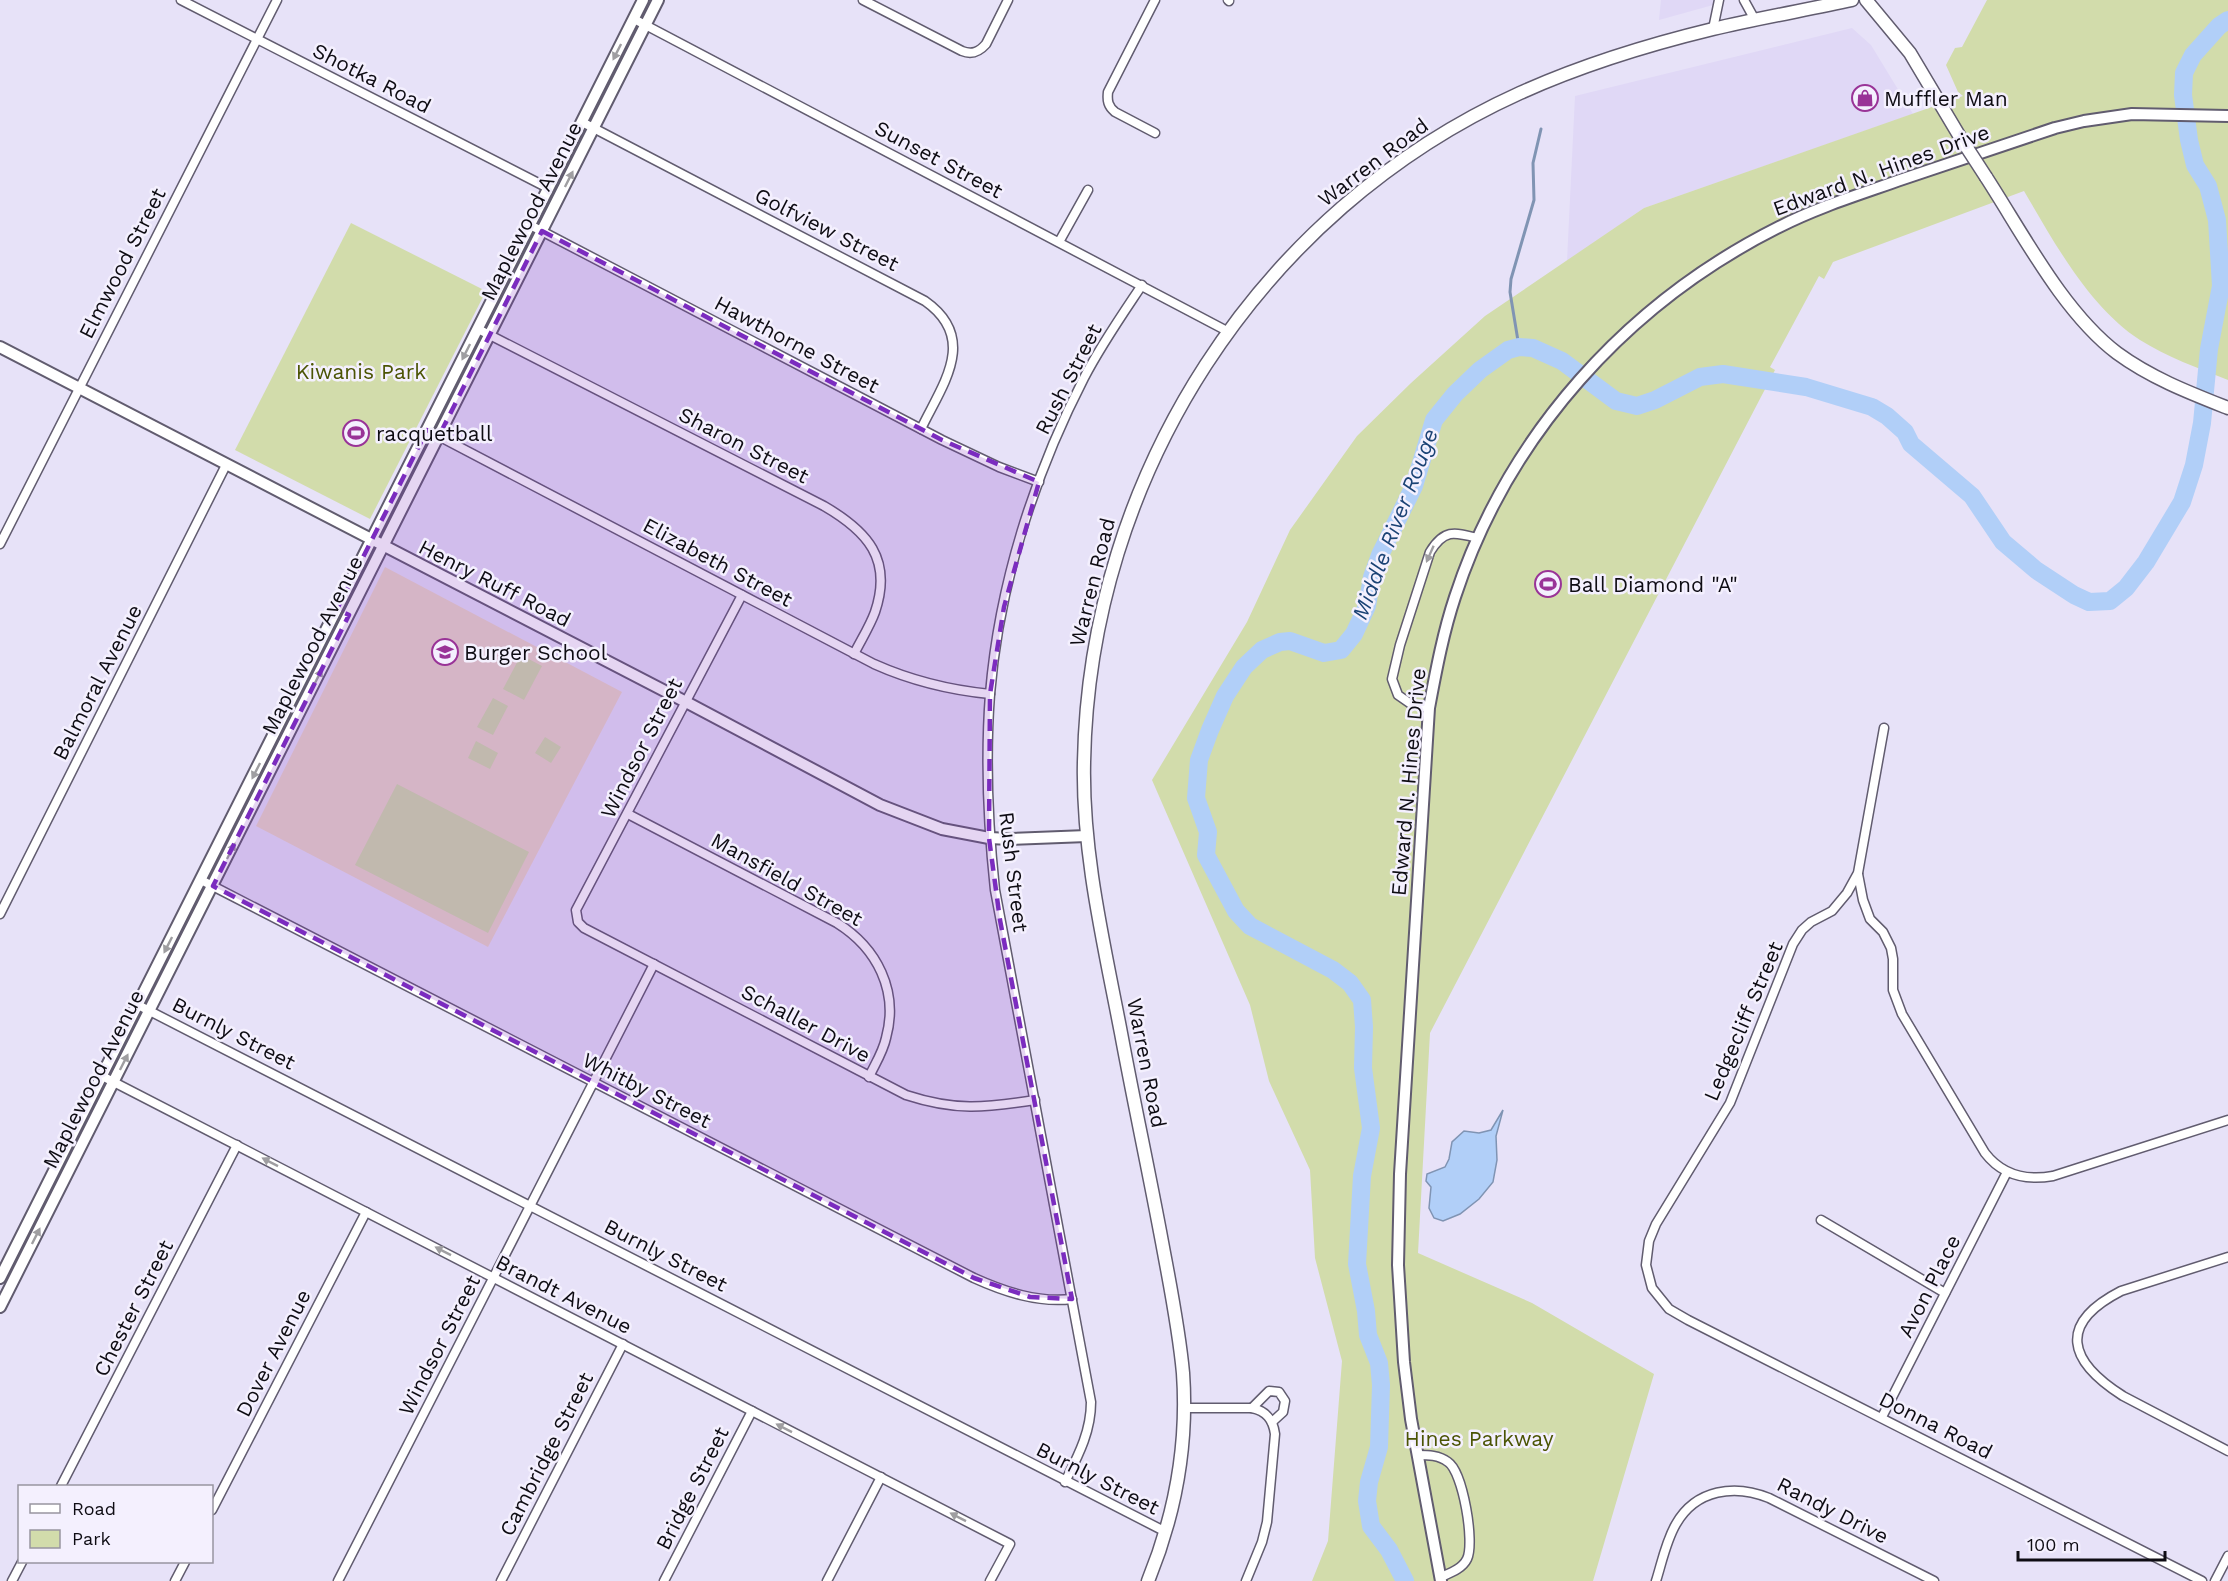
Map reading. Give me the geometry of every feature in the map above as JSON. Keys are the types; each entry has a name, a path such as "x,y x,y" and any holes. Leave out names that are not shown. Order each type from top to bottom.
{"main road":[{"name":"Warren Road","path":"1151,1580 1166,1532 1179,1470 1184,1408 1182,1366 1177,1329 1097,906 1087,836 1084,766 1088,692 1093,653 1112,570 1136,499 1164,434 1192,384 1227,331 1269,280 1309,237 1363,189 1428,143 1490,108 1553,79 1608,59 1713,29 1852,0"},
{"path":"1866,0 1910,53 1960,137 2061,293 2084,323 2130,362 2186,392 2228,408"}],"street":[{"name":"Shotka Road","path":"181,0 548,188"},
{"name":"Elmwood Street","path":"0,544 277,0"},
{"name":"Maplewood Avenue","path":"0,1278 643,0"},
{"name":"Maplewood Avenue","path":"0,1307 658,0"},
{"path":"863,0 967,53 982,49 1008,0"},
{"path":"1155,0 1108,92 1107,99 1115,112 1155,133"},
{"path":"1713,29 1719,0"},
{"path":"1744,0 1755,20"},
{"name":"Sunset Street","path":"634,19 1227,331"},
{"name":"Edward N. Hines Drive","path":"1441,1579 1417,1455 1404,1362 1398,1264 1402,1151 1429,708 1448,618 1477,538 1498,495 1520,457 1545,421 1597,359 1664,299 1697,274 1741,246 1820,208 2055,128 2132,114 2226,116"},
{"name":"Golfview Street","path":"582,122 936,308 950,329 954,341 954,357 950,371 921,429"},
{"path":"1059,242 1088,190"},
{"name":"Hawthorne Street","path":"530,225 921,429 999,467 1039,483"},
{"name":"Rush Street","path":"1065,1482 1085,1440 1091,1412 1090,1392 1000,920 989,838 987,797 990,694 1010,581 1022,532 1039,483 1085,377 1142,285"},
{"name":"Sharon Street","path":"478,329 824,506 856,526 868,540 875,554 881,584 874,615 854,654"},
{"name":"Henry Ruff Road","path":"0,347 686,702 880,805 934,827 989,838 1087,836"},
{"name":"Elizabeth Street","path":"427,430 890,671 953,690 990,694"},
{"name":"Balmoral Avenue","path":"0,914 226,465"},
{"path":"1429,708 1411,705 1398,694 1392,679 1400,645 1430,552 1436,541 1455,532 1477,538"},
{"name":"Windsor Street","path":"577,919 576,910 742,595"},
{"path":"338,609 349,615"},
{"name":"Ledgecliff Street","path":"1658,1298 1649,1282 1646,1265 1652,1231 1730,1103 1798,934 1811,922 1832,911 1858,873 1884,728"},
{"name":"Mansfield Street","path":"628,814 837,923 862,942 883,972 890,1005 886,1039 869,1077"},
{"path":"1858,873 1863,900 1870,919 1883,932 1891,948 1893,990 1902,1014 1985,1153 2000,1168 2027,1178 2053,1176 2228,1120"},
{"name":"Whitby Street","path":"201,880 974,1278 1030,1297 1072,1299"},
{"name":"Schaller Drive","path":"577,919 584,928 906,1095 949,1106 985,1107 1035,1100"},
{"name":"Windsor Street","path":"338,1581 654,964"},
{"name":"Burnly Street","path":"138,1005 1166,1532"},
{"name":"Brandt Avenue","path":"102,1076 1010,1544 990,1581"},
{"name":"Chester Street","path":"61,1485 237,1145"},
{"name":"Avon Place","path":"1882,1417 2007,1172"},
{"name":"Dover Avenue","path":"213,1508 366,1212"},
{"path":"1821,1220 1945,1293"},
{"path":"13,1252 25,1258"},
{"path":"2228,1257 2121,1291 2107,1299 2096,1306 2080,1325 2077,1344 2083,1360 2095,1376 2107,1386 2228,1451"},
{"name":"Donna Road","path":"1658,1298 1669,1309 1688,1320 2202,1581"},
{"name":"Cambridge Street","path":"501,1581 623,1344"},
{"path":"1252,1408 1269,1391 1279,1392 1285,1401 1283,1412 1272,1422"},
{"path":"1184,1408 1252,1408 1261,1410 1272,1422 1275,1434 1267,1522 1262,1542 1246,1581"},
{"name":"Bridge Street","path":"664,1581 752,1411"},
{"path":"1417,1455 1437,1456 1450,1462 1457,1473 1466,1509 1470,1548 1467,1560 1441,1579"},
{"path":"827,1581 881,1477"},
{"name":"Randy Drive","path":"1656,1581 1677,1523 1690,1507 1712,1494 1731,1490 1760,1494 1934,1581"},
{"path":"2215,1581 2228,1556"},
{"path":"12,1581 21,1563"},
{"path":"175,1581 184,1563"}],"highlighted area":[{"path":"542,231 942,440 1039,482 1004,607 990,694 989,838 1000,920 1072,1299 1030,1297 974,1278 213,886 349,615 337,609 427,430 439,436"}],"shaded area":[{"path":"1661,0 1714,0 1713,5 1659,20"},
{"path":"1852,28 1871,45 1913,114 1644,208 1567,261 1575,96"},
{"path":"385,567 622,692 488,947 256,826"}],"green space":[{"name":"Hines Parkway","path":"1987,0 2228,0 2228,380 2161,352 2122,326 2089,292 2074,272 2024,191 1833,262 1824,279 1819,276 1770,367 1775,370 1430,1033 1418,1253 1532,1303 1654,1374 1593,1581 1312,1581 1328,1541 1342,1361 1315,1258 1310,1170 1269,1081 1250,1005 1152,780 1247,622 1290,530 1357,436 1411,383 1485,316 1644,208 1963,96 1958,92 1946,65 1955,48 1962,47"},
{"name":"Kiwanis Park","path":"351,223 486,291 370,519 235,450"},
{"path":"521,655 542,666 524,700 503,689"},
{"path":"493,698 508,706 493,735 477,727"},
{"path":"545,737 561,747 551,763 535,753"},
{"path":"476,741 498,753 490,769 468,758"},
{"path":"397,784 529,852 488,933 355,865"}],"water":[{"path":"1503,1110 1496,1136 1497,1160 1493,1182 1479,1199 1460,1214 1443,1221 1434,1218 1429,1208 1431,1187 1426,1181 1427,1174 1445,1167 1452,1142 1464,1131 1479,1133 1491,1130"}],"waterway":[{"name":"Middle River Rouge","path":"1405,1581 1389,1550 1371,1526 1367,1501 1369,1482 1379,1447 1381,1385 1379,1363 1368,1335 1357,1264 1362,1176 1371,1128 1363,1068 1362,1000 1350,983 1333,970 1250,926 1236,911 1206,855 1208,832 1196,798 1199,760 1225,696 1244,667 1262,650 1280,642 1290,641 1324,653 1341,650 1354,634 1367,606 1372,577 1380,555 1414,486 1434,420 1455,394 1480,370 1508,350 1519,347 1533,348 1562,361 1616,401 1637,406 1655,400 1700,377 1723,374 1806,387 1872,407 1887,416 1905,432 1911,444 1972,496 2003,542 2036,570 2089,602 2110,601 2126,588 2146,562 2182,502 2194,465 2202,423 2209,349 2221,286 2217,220 2208,186 2195,165 2189,140 2183,95 2184,73 2193,55 2219,26 2228,20"},
{"path":"1519,347 1510,292 1511,279 1534,200 1533,163 1541,129"}],"place":[{"name":"Muffler Man","path":"1865,98"},
{"name":"racquetball","path":"356,433"},
{"name":"Ball Diamond \"A\"","path":"1548,584"},
{"name":"Burger School","path":"445,652"}]}
